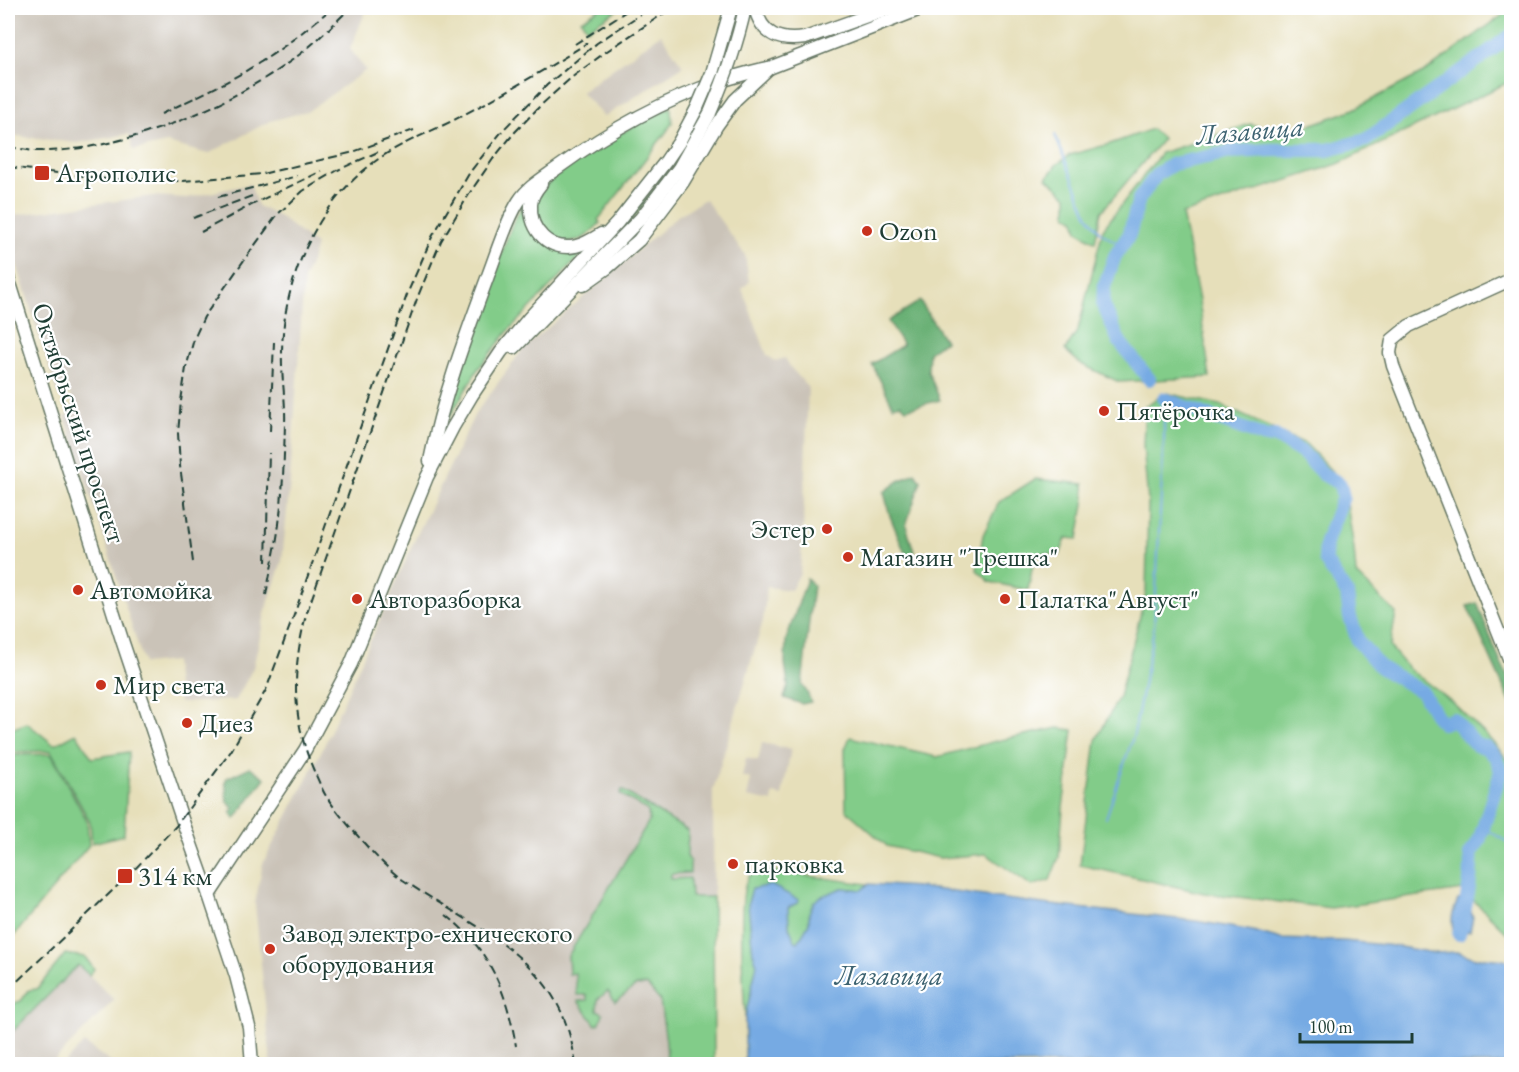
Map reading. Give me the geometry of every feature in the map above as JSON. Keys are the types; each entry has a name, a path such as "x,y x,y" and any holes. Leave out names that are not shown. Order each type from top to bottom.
{"main road":[{"path":"209,895 301,758 351,664 427,477 453,427 501,352 528,318 617,223 679,142 712,73 731,8"},
{"path":"489,372 641,218 679,168 710,113 726,75 738,40 745,8"},
{"path":"755,8 765,29 779,38 793,40 805,38 889,8"},
{"path":"427,477 456,363 508,224 518,202 528,190 600,139 667,102 753,70 769,68 923,8"},
{"path":"562,299 607,268 639,240 683,182 717,125 735,100 769,68"},
{"path":"551,172 534,194 531,203 533,222 542,237 550,243 574,247 588,242 617,223"},
{"name":"Октябрьский проспект","path":"8,277 123,643 243,1000 249,1027 252,1065"},
{"path":"1512,279 1409,326 1392,340 1390,353 1392,366 1512,666"}],"shaded area":[{"path":"8,8 367,8 350,49 366,70 308,111 270,121 208,154 167,143 133,150 129,134 77,143 8,135"},
{"path":"661,34 683,66 604,117 581,92"},
{"path":"250,184 258,206 277,215 316,245 304,278 282,561 266,610 253,668 236,700 179,703 174,661 144,664 65,416 76,412 69,392 58,396 8,236 8,216 153,196 187,198"},
{"path":"705,199 745,255 749,282 742,289 767,355 775,361 785,358 808,387 800,573 791,590 767,587 763,621 713,790 714,1064 271,1064 255,904 263,863 323,748 417,535 475,414 523,349 679,215"},
{"path":"762,743 791,749 782,796 773,794 772,802 747,797 751,779 742,777 746,758 758,761"},
{"path":"78,964 114,1000 51,1064 8,1064 8,1036"},
{"path":"84,1043 113,1064 63,1064"}],"green space":[{"path":"600,8 620,8 587,29 581,20"},
{"path":"1511,9 1511,81 1338,164 1182,214 1199,301 1210,377 1119,382 1081,364 1065,350 1078,330 1103,229 1161,153 1250,124 1285,134 1352,110 1425,72"},
{"path":"670,107 672,123 667,131 598,220 600,223 590,233 582,239 557,242 539,226 535,203 541,191 554,177 594,149"},
{"path":"698,118 701,120 663,179 619,234 616,232 653,189"},
{"path":"1152,129 1163,139 1101,212 1095,242 1078,231 1075,220 1067,215 1067,196 1047,178 1056,165 1070,155"},
{"path":"526,199 536,236 588,248 510,329 478,369 439,435 496,268 513,222"},
{"path":"920,301 945,341 929,352 928,371 940,400 906,409 901,404 893,406 872,364 903,345 888,321"},
{"path":"1166,393 1220,405 1306,444 1344,484 1356,574 1396,613 1390,647 1409,669 1451,701 1511,763 1511,937 1463,890 1331,908 1204,893 1080,865 1096,740 1119,697 1146,593 1148,502 1143,445 1145,406"},
{"path":"915,473 921,481 906,525 915,555 907,558 890,516 884,492"},
{"path":"1035,479 1084,484 1085,498 1078,539 1066,538 1060,555 1041,553 1034,559 1028,590 990,582 977,570 983,535 999,502"},
{"path":"807,579 813,585 802,685 811,702 802,704 784,698 788,686 785,663 786,640"},
{"path":"1477,603 1511,684 1511,704 1467,606"},
{"path":"27,723 53,744 76,733 92,758 129,752 124,835 92,843 90,822 51,751 8,752 8,724 9,730"},
{"path":"1058,728 1073,730 1059,857 1050,880 1032,886 986,854 940,858 887,846 846,810 845,749 850,737 937,757 996,741"},
{"path":"51,754 87,821 89,845 8,943 8,755"},
{"path":"250,767 265,778 235,819 231,813 233,809 227,801 225,782 227,778"},
{"path":"622,790 688,831 687,856 690,861 690,873 671,874 671,879 690,878 691,897 713,897 714,1064 667,1064 660,1001 647,985 636,986 615,1002 608,991 598,999 597,1010 603,1013 600,1023 596,1025 578,1001 587,1000 587,995 577,995 575,973 569,974 568,956 649,821 648,811 620,794"},
{"path":"766,870 868,884 862,890 842,888 809,913 809,923 799,942 795,942 789,927 788,907 797,903 752,889 748,903 753,953 757,964 745,1018 742,921 745,885 749,876"},
{"path":"65,954 85,957 94,969 89,975 78,965 8,1036 8,1006 21,1001 29,990 37,989"}],"water":[{"name":"Лазавица","path":"868,884 919,887 1196,921 1253,931 1281,939 1344,941 1434,953 1458,952 1475,958 1511,961 1511,1064 745,1064 745,1018 757,964 753,953 748,903 752,889 771,885 799,900 788,908 789,927 795,941 798,942 809,923 809,913 814,902 820,897 842,888 862,890"},
{"path":"1471,899 1469,907 1473,917 1470,931 1455,934 1452,917 1458,900"}],"waterway":[{"name":"Лазавица","path":"1149,379 1119,341 1103,304 1104,287 1115,256 1129,235 1139,199 1157,174 1173,164 1231,152 1328,150 1366,140 1512,35"},
{"path":"1055,135 1087,214 1100,232 1122,246"},
{"path":"1106,818 1134,734 1154,628 1164,399"},
{"name":"Лазавица","path":"1164,399 1265,437 1275,436 1303,453 1323,474 1340,484 1343,497 1326,542 1325,560 1347,594 1350,617 1358,641 1380,667 1422,692 1443,723 1453,719 1476,745 1485,747 1496,757 1501,771 1479,841 1470,854 1470,883 1459,934"},
{"path":"1484,828 1512,845"}],"railway":[{"path":"161,114 223,84 259,63 332,8"},
{"path":"8,147 35,151 67,150 100,145 133,137 198,113 229,98 285,65 327,31 350,8"},
{"path":"575,44 631,8"},
{"path":"8,990 133,871 176,826 231,751 266,690 408,292 432,237 470,172 503,130 547,85 597,43 650,8"},
{"path":"576,1064 563,1015 542,980 525,963 486,932 396,875 368,847 329,801 314,771 301,732 296,675 306,615 418,296 441,241 493,159 541,105 571,78 607,51 672,8"},
{"path":"266,595 278,533 282,487 285,415 282,361 284,325 297,271 307,245 321,220 356,178 386,154 505,92 587,43"},
{"path":"8,167 107,179 182,181 262,174 350,153 414,130"},
{"path":"193,562 180,466 178,433 186,368 194,339 204,317 277,215 303,191 338,170 380,151"},
{"path":"201,232 322,171"},
{"path":"218,197 297,176"},
{"path":"193,218 252,196"},
{"path":"270,431 274,342"},
{"path":"266,562 269,453"},
{"path":"446,915 474,943 494,973 507,1008 516,1046"}],"place":[{"name":"Агрополис","path":"42,173"},
{"name":"Ozon","path":"867,231"},
{"name":"Пятёрочка","path":"1104,411"},
{"name":"Эстер","path":"827,529"},
{"name":"Магазин \"Трешка\"","path":"848,557"},
{"name":"Автомойка","path":"78,590"},
{"name":"Авторазборка","path":"357,599"},
{"name":"Палатка\"Август\"","path":"1005,599"},
{"name":"Мир света","path":"101,685"},
{"name":"Диез","path":"187,723"},
{"name":"парковка","path":"733,864"},
{"name":"314 км","path":"125,876"},
{"name":"Завод электро-ехнического оборудования","path":"270,949"}]}
